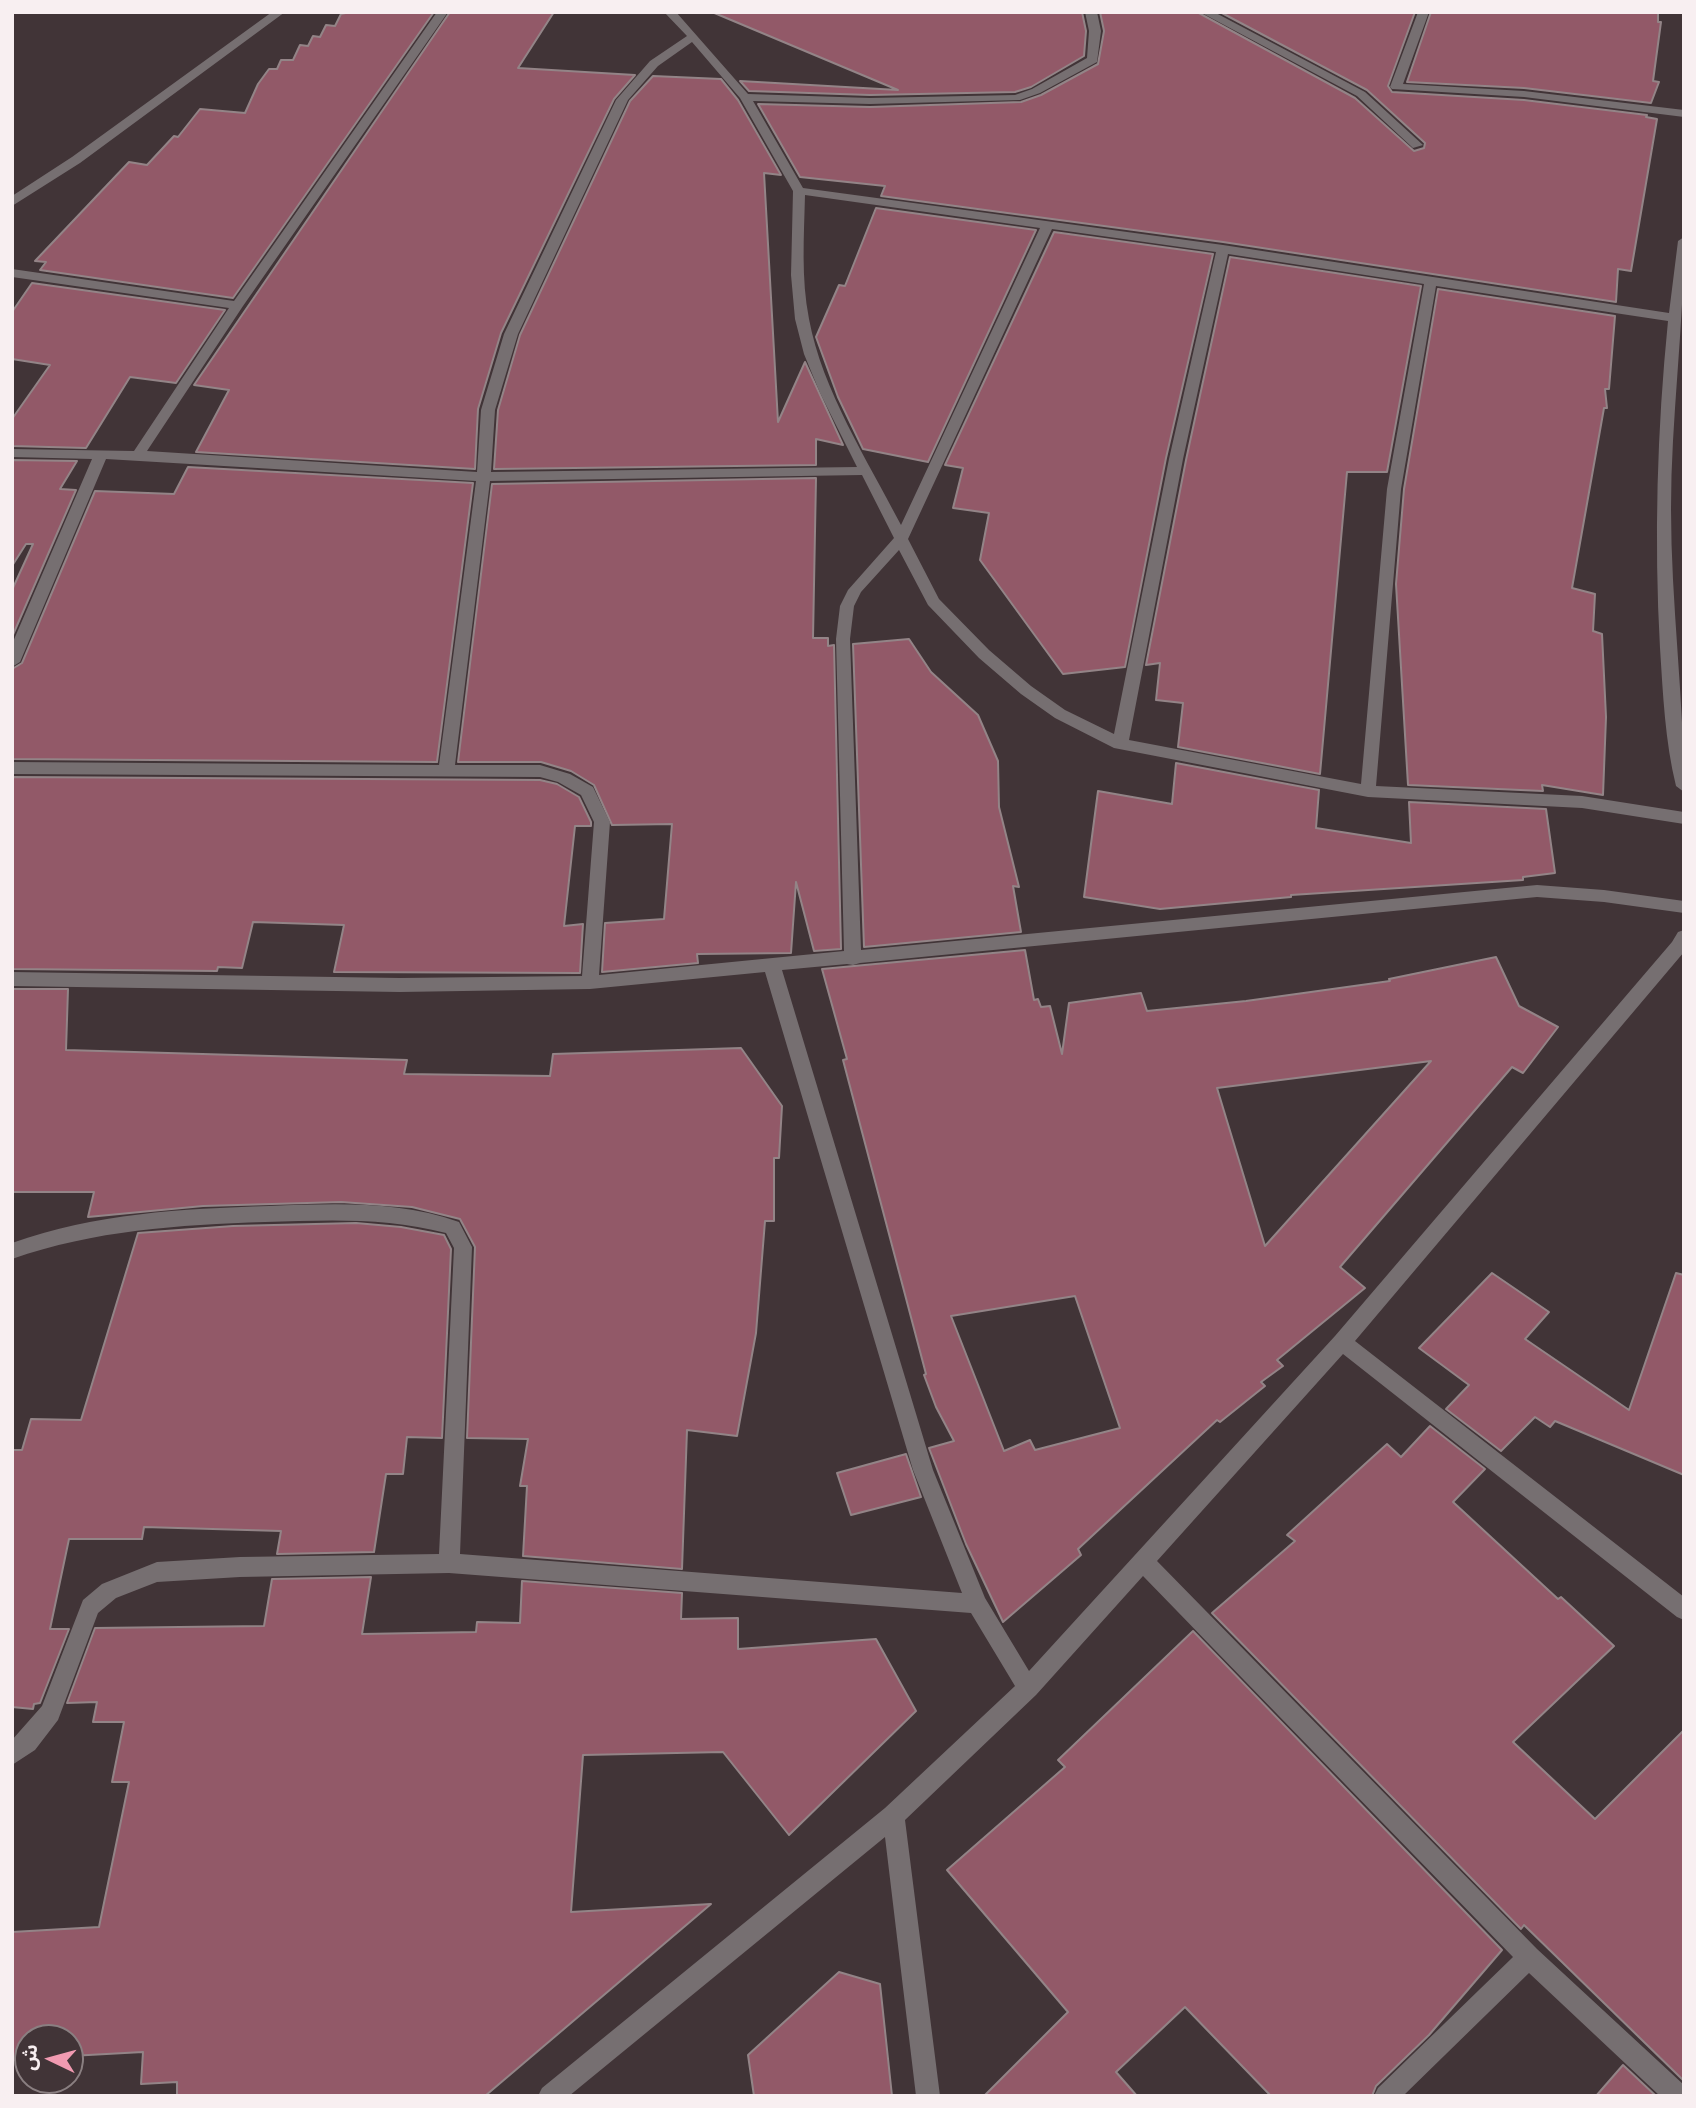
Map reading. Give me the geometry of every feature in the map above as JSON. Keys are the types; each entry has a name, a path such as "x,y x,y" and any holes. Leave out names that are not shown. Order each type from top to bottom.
{"street":[{"path":"257,12 268,21"},
{"path":"12,202 76,160 280,12"},
{"path":"138,455 237,305 443,12"},
{"path":"669,12 745,97 799,191 797,275 802,319 811,354 827,393 933,602 1026,690 1060,714 1120,744 1368,790 1582,802 1684,818"},
{"path":"745,97 912,101 1016,98 1036,91 1093,60 1095,30 1091,12"},
{"path":"1205,12 1379,91 1524,94 1684,114"},
{"path":"1379,91 1424,12"},
{"path":"446,771 484,477 488,410 511,334 622,100 635,81 660,56 694,37"},
{"path":"1379,91 1417,145"},
{"path":"799,191 1223,249 1673,318"},
{"path":"853,959 844,623 847,606 855,590 902,538 1048,224"},
{"path":"1684,241 1673,318 1663,560 1675,746 1684,786"},
{"path":"1120,744 1176,459 1223,249"},
{"path":"12,273 237,305"},
{"path":"1368,790 1394,489 1431,281"},
{"path":"12,453 138,455 484,477 866,471"},
{"path":"12,662 101,454"},
{"path":"12,768 540,771 564,778 587,791 602,822 590,982"},
{"path":"12,979 400,985 590,982 853,959 1537,891 1604,895 1684,908"},
{"path":"550,2096 893,1816 1028,1688 1342,1342 1678,947 1684,936"},
{"path":"772,966 923,1470 976,1604 1028,1688"},
{"path":"12,1251 101,1226 173,1217 372,1211 452,1227 463,1247 449,1563"},
{"path":"1342,1342 1684,1610"},
{"path":"1143,1561 1529,1956 1678,2096"},
{"path":"12,1754 27,1742 50,1713 90,1607 99,1597 133,1580 157,1572 240,1567 449,1563 976,1604"},
{"path":"893,1816 928,2096"},
{"path":"1386,2096 1529,1956"}],"building":[{"path":"434,12 233,298 40,270 46,262 35,261 129,162 147,165 174,136 178,137 200,109 245,113 258,84 269,69 277,69 281,60 293,60 300,45 308,46 313,36 320,37 326,25 335,26 341,14"},
{"path":"450,12 554,12 518,68 635,75 614,99 501,333 478,409 475,469 196,452 229,390 194,385"},
{"path":"712,12 1082,12 1086,31 1084,56 1031,87 1015,92 870,95 749,91 740,81 898,90"},
{"path":"1100,12 1197,12 1355,98 1414,151 1424,148 1425,143 1367,90 1220,12 1415,12 1388,86 1392,92 1524,100 1647,115 1646,117 1657,119 1631,271 1618,269 1616,302 1223,242 881,196 885,186 800,177 758,104 870,107 1021,102 1041,95 1098,64 1104,31"},
{"path":"1431,12 1658,12 1658,22 1661,22 1653,81 1659,82 1651,103 1524,88 1407,82"},
{"path":"653,76 721,79 738,100 781,175 764,173 778,422 805,362 843,445 816,439 816,465 494,469 498,410 520,335 630,101"},
{"path":"876,208 1036,230 928,462 863,449 838,397 816,337 839,285 845,286"},
{"path":"1054,232 1213,254 1166,458 1125,667 1063,674 980,560 989,513 953,508 963,468 945,465"},
{"path":"1230,257 1421,286 1387,472 1347,472 1320,774 1178,747 1183,703 1156,700 1160,663 1146,665 1186,460"},
{"path":"32,283 225,310 176,383 130,377 86,448 12,446 12,419 50,365 12,359 12,312"},
{"path":"1438,289 1615,316 1609,389 1605,389 1607,408 1604,408 1572,588 1595,594 1593,631 1602,634 1606,717 1603,795 1542,785 1543,791 1408,785 1396,584 1404,489"},
{"path":"12,460 77,461 60,489 76,490 12,637 12,590 33,544 26,544 12,566"},
{"path":"188,467 473,483 437,762 12,759 12,669 22,663 95,491 174,494"},
{"path":"816,478 813,638 828,638 828,646 834,645 841,949 814,951 796,882 791,953 697,954 698,963 602,972 605,923 664,919 672,824 612,825 594,785 571,771 541,762 458,762 492,484"},
{"path":"909,639 931,672 978,715 998,761 999,807 1019,887 1013,886 1021,932 864,947 853,644"},
{"path":"1176,763 1319,790 1316,828 1411,843 1409,802 1546,809 1555,873 1523,877 1523,880 1291,895 1160,909 1084,897 1098,791 1172,804"},
{"path":"12,777 540,780 557,784 579,797 591,822 591,826 575,826 564,926 583,924 580,973 334,972 344,925 253,922 242,968 218,967 217,971 12,969"},
{"path":"1025,950 1034,1000 1038,999 1041,1007 1050,1006 1062,1054 1069,1003 1141,993 1147,1011 1246,1001 1390,981 1389,979 1496,957 1519,1006 1558,1027 1523,1073 1512,1067 1340,1267 1365,1288 1277,1360 1283,1366 1261,1382 1265,1386 1220,1422 1217,1420 1078,1549 1081,1555 1003,1622 966,1544 929,1448 954,1441 936,1407 924,1375 926,1374 843,1060 847,1059 822,969","holes":["1431,1061 1265,1246 1217,1088","1075,1296 1120,1428 1035,1450 1030,1440 1004,1451 951,1316"]},
{"path":"12,989 68,989 66,1050 407,1060 404,1074 550,1076 553,1054 741,1048 782,1106 779,1158 774,1158 774,1221 765,1221 756,1333 737,1436 687,1430 682,1569 523,1556 527,1486 520,1486 528,1439 467,1438 475,1247 460,1219 412,1207 341,1202 203,1206 88,1217 94,1192 12,1192"},
{"path":"356,1223 401,1227 444,1235 451,1249 442,1438 407,1437 403,1474 386,1474 374,1552 277,1554 281,1531 144,1527 142,1539 69,1539 50,1629 69,1629 40,1703 34,1704 33,1709 12,1707 12,1450 22,1450 31,1419 81,1420 138,1233 233,1226"},
{"path":"1492,1273 1549,1312 1525,1339 1629,1410 1676,1273 1684,1275 1684,1475 1555,1421 1550,1427 1535,1417 1501,1451 1446,1409 1469,1385 1419,1348"},
{"path":"1430,1426 1485,1469 1453,1502 1558,1599 1561,1597 1614,1646 1513,1742 1595,1819 1684,1730 1684,2081 1524,1925 1521,1929 1212,1613 1295,1541 1287,1535 1387,1444 1401,1457"},
{"path":"906,1454 921,1497 851,1515 837,1473"},
{"path":"371,1577 362,1634 476,1632 477,1622 520,1623 522,1581 682,1593 681,1619 738,1618 738,1649 876,1639 916,1711 789,1835 723,1752 583,1755 571,1912 711,1904 485,2096 177,2096 177,2082 141,2084 143,2052 84,2055 84,2024 14,2024 12,2060 12,1932 99,1927 129,1782 112,1782 124,1722 93,1722 97,1702 67,1703 95,1628 264,1626 272,1579"},
{"path":"1193,1631 1502,1950 1429,2035 1376,2086 1372,2096 1271,2096 1185,2007 1116,2072 1137,2096 984,2096 1068,2012 947,1870 1065,1767 1058,1760"},
{"path":"839,1972 880,1984 892,2096 754,2096 748,2055"},
{"path":"1623,2065 1656,2096 1596,2096"}]}
